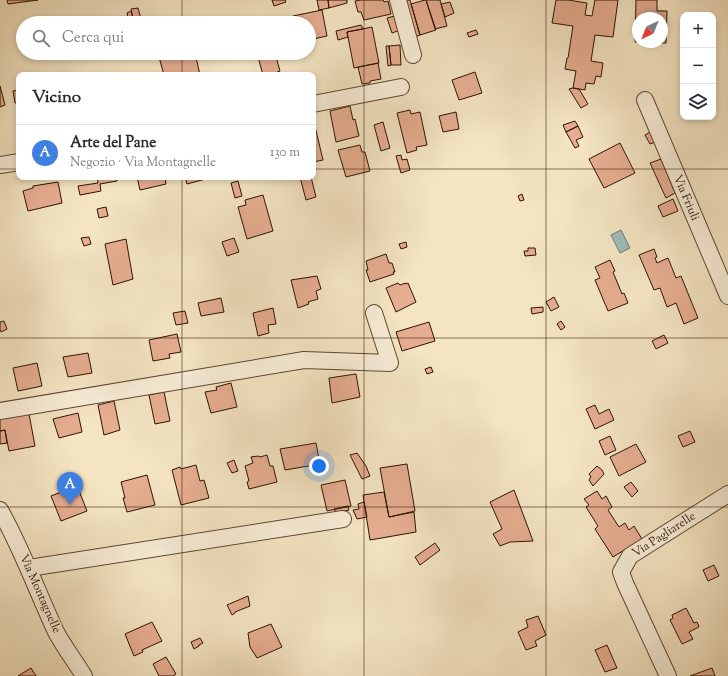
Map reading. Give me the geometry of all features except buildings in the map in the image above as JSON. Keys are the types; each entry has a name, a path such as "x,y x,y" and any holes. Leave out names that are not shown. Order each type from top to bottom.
{"street":[{"path":"398,0 413,55"},
{"path":"316,103 401,87"},
{"name":"Via Friuli","path":"645,100 728,296"},
{"path":"0,165 16,162"},
{"path":"0,411 304,360 390,363 374,313"},
{"name":"Via Pagliarelle","path":"668,676 621,572 630,556 728,494"},
{"name":"Via Montagnelle","path":"0,510 29,568 57,633 84,676"},
{"path":"29,568 343,519"}],"water":[{"path":"621,230 630,248 620,253 611,235"}],"place":[{"name":"Arte del Pane","path":"70,505"}]}
